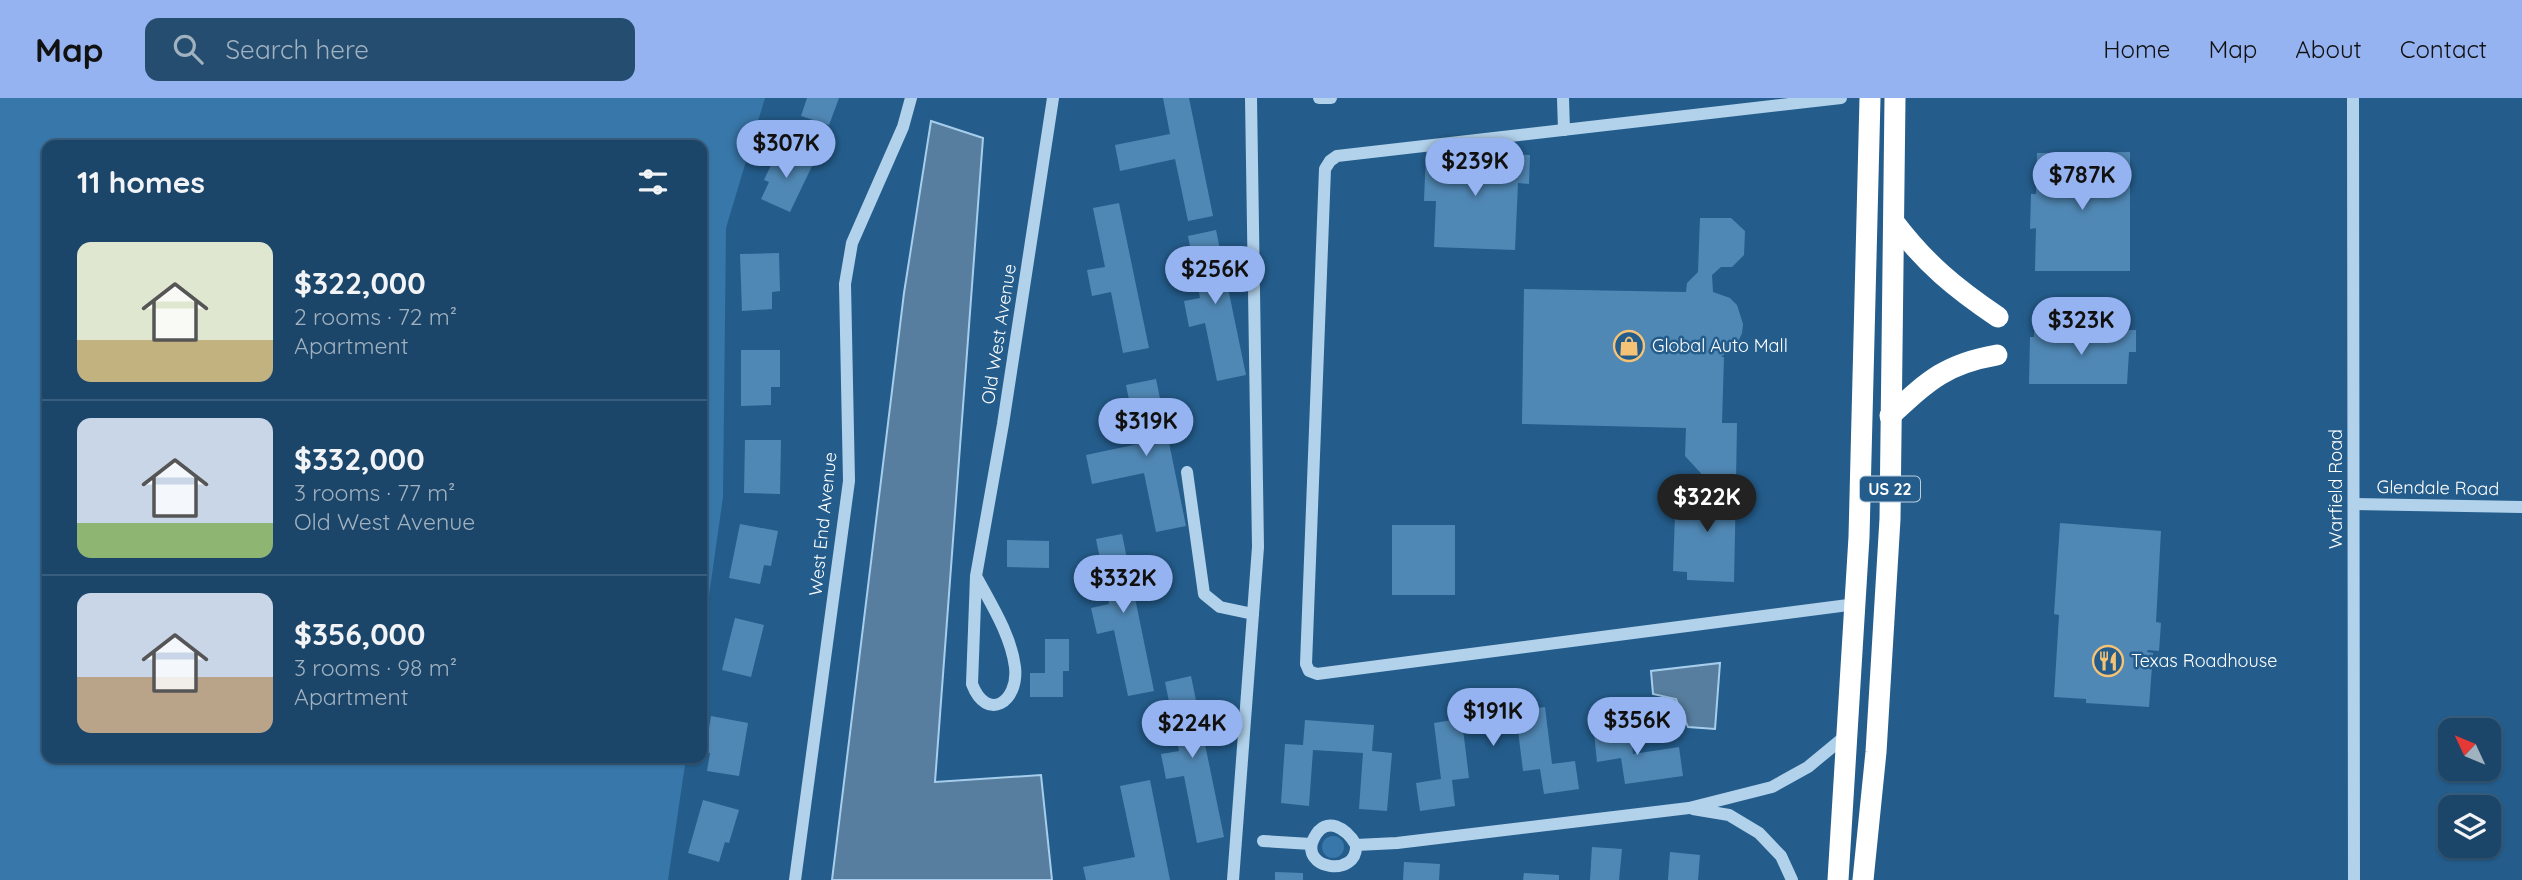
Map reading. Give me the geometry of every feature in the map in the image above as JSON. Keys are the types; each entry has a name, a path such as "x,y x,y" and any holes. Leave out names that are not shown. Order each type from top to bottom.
{"highway":[{"name":"US 22","path":"1838,880 1856,604 1870,98"},
{"name":"US 22","path":"1863,880 1875,752 1890,519 1895,98"},
{"path":"1894,222 1936,271 1998,317"},
{"path":"1890,416 1948,368 1973,359 1997,355"}],"street":[{"name":"West End Avenue","path":"795,880 849,481 845,284 852,243 903,127 911,98"},
{"name":"Old West Avenue","path":"976,576 999,619 1015,665 1015,682 1011,696 1003,704 996,706 980,698 972,684 976,576 1053,98"},
{"path":"1233,880 1258,547 1251,98"},
{"path":"1319,98 1331,98"},
{"path":"1563,98 1564,130"},
{"path":"1841,98 1746,104 1564,130 1337,156 1330,161 1325,169 1306,664 1308,671 1317,674 1856,604"},
{"name":"Warfield Road","path":"2353,98 2354,880"},
{"path":"1187,472 1204,594 1220,607 1253,614"},
{"name":"Glendale Road","path":"2354,504 2522,507"},
{"path":"1356,845 1397,843 1689,808 1772,787 1808,767 1848,734"},
{"path":"1689,808 1729,815 1759,833 1781,856 1792,880"},
{"path":"1327,826 1339,826 1349,833 1356,845 1352,858 1344,865 1333,868 1313,857 1311,844 1316,833 1327,826"},
{"path":"1263,841 1311,844"}],"shaded area":[{"path":"0,98 765,98 726,228 723,497 707,610 707,140 42,140 42,763 685,763 668,880 0,880"},
{"path":"931,121 983,138 935,782 1041,775 1052,880 832,880 904,293"},
{"path":"1720,663 1715,729 1688,727 1676,699 1653,694 1651,671"},
{"path":"1333,836 1341,839 1344,847 1341,855 1333,858 1325,855 1322,847 1325,839"}],"building":[{"path":"807,98 839,98 829,125 801,116"},
{"path":"1163,98 1189,98 1213,216 1188,221 1175,159 1120,171 1115,145 1170,134"},
{"path":"779,148 813,164 790,212 761,199 769,182 764,180"},
{"path":"1426,151 1530,155 1529,184 1518,183 1515,250 1434,247 1436,201 1424,201"},
{"path":"2130,152 2130,271 2035,271 2036,228 2030,229 2031,194 2036,194 2037,153"},
{"path":"1119,203 1149,348 1123,353 1111,292 1092,296 1087,270 1105,267 1093,208"},
{"name":"Global Auto Mall","path":"1700,218 1731,218 1745,231 1744,255 1732,267 1721,267 1712,275 1713,292 1730,298 1737,305 1743,324 1738,342 1721,357 1724,357 1722,423 1737,423 1736,481 1708,481 1685,456 1686,428 1522,424 1524,289 1686,292 1687,283 1698,272"},
{"path":"1216,230 1246,375 1217,381 1205,323 1189,327 1184,301 1200,298 1188,236"},
{"path":"779,253 780,291 772,292 772,309 742,311 740,254"},
{"path":"2136,330 2136,352 2129,352 2127,384 2029,384 2030,337 2034,337 2034,331"},
{"path":"741,350 780,350 780,387 771,387 771,405 741,406"},
{"path":"1156,379 1186,526 1156,532 1144,473 1092,484 1086,455 1138,444 1126,385"},
{"path":"745,440 781,440 780,494 744,493"},
{"path":"1689,484 1736,485 1734,582 1687,580 1687,572 1673,571 1675,515 1689,515"},
{"path":"2060,523 2161,531 2156,622 2161,623 2159,651 2147,652 2153,653 2149,707 2086,703 2086,699 2054,697 2059,615 2054,614"},
{"path":"740,524 778,531 771,566 764,565 760,584 729,578"},
{"path":"1392,525 1455,525 1455,595 1392,595"},
{"path":"1122,534 1154,691 1128,696 1114,630 1097,634 1091,608 1109,604 1096,539"},
{"path":"1007,540 1049,541 1049,568 1007,567"},
{"path":"735,618 764,625 751,677 722,670"},
{"path":"1045,639 1069,639 1069,671 1063,671 1063,697 1030,697 1030,673 1045,673"},
{"path":"1191,676 1224,837 1197,843 1184,776 1166,779 1161,754 1179,751 1165,682"},
{"path":"1515,693 1517,711 1545,707 1552,764 1575,761 1579,789 1544,794 1540,769 1523,771 1517,722 1463,729 1469,778 1452,780 1455,806 1420,811 1416,783 1441,779 1434,723 1458,719 1456,700"},
{"path":"711,716 748,723 739,776 707,771 710,753 707,752"},
{"path":"1305,720 1374,725 1372,751 1392,753 1387,811 1359,809 1363,753 1313,750 1309,806 1281,803 1285,744 1303,745"},
{"path":"1630,727 1633,754 1679,747 1683,776 1625,784 1621,758 1597,762 1594,732"},
{"path":"1150,780 1170,880 1086,880 1083,867 1135,857 1120,786"},
{"path":"703,800 739,810 729,843 725,842 719,862 688,853"},
{"path":"1592,847 1622,849 1619,880 1590,880"},
{"path":"1670,852 1700,855 1698,880 1668,880"},
{"path":"1404,862 1440,864 1439,880 1403,880"},
{"path":"1275,872 1303,873 1303,880 1275,880"},
{"path":"1524,873 1559,875 1559,880 1523,880"}],"place":[{"name":"Global Auto Mall","path":"1629,346"},
{"name":"Texas Roadhouse","path":"2108,661"}]}
